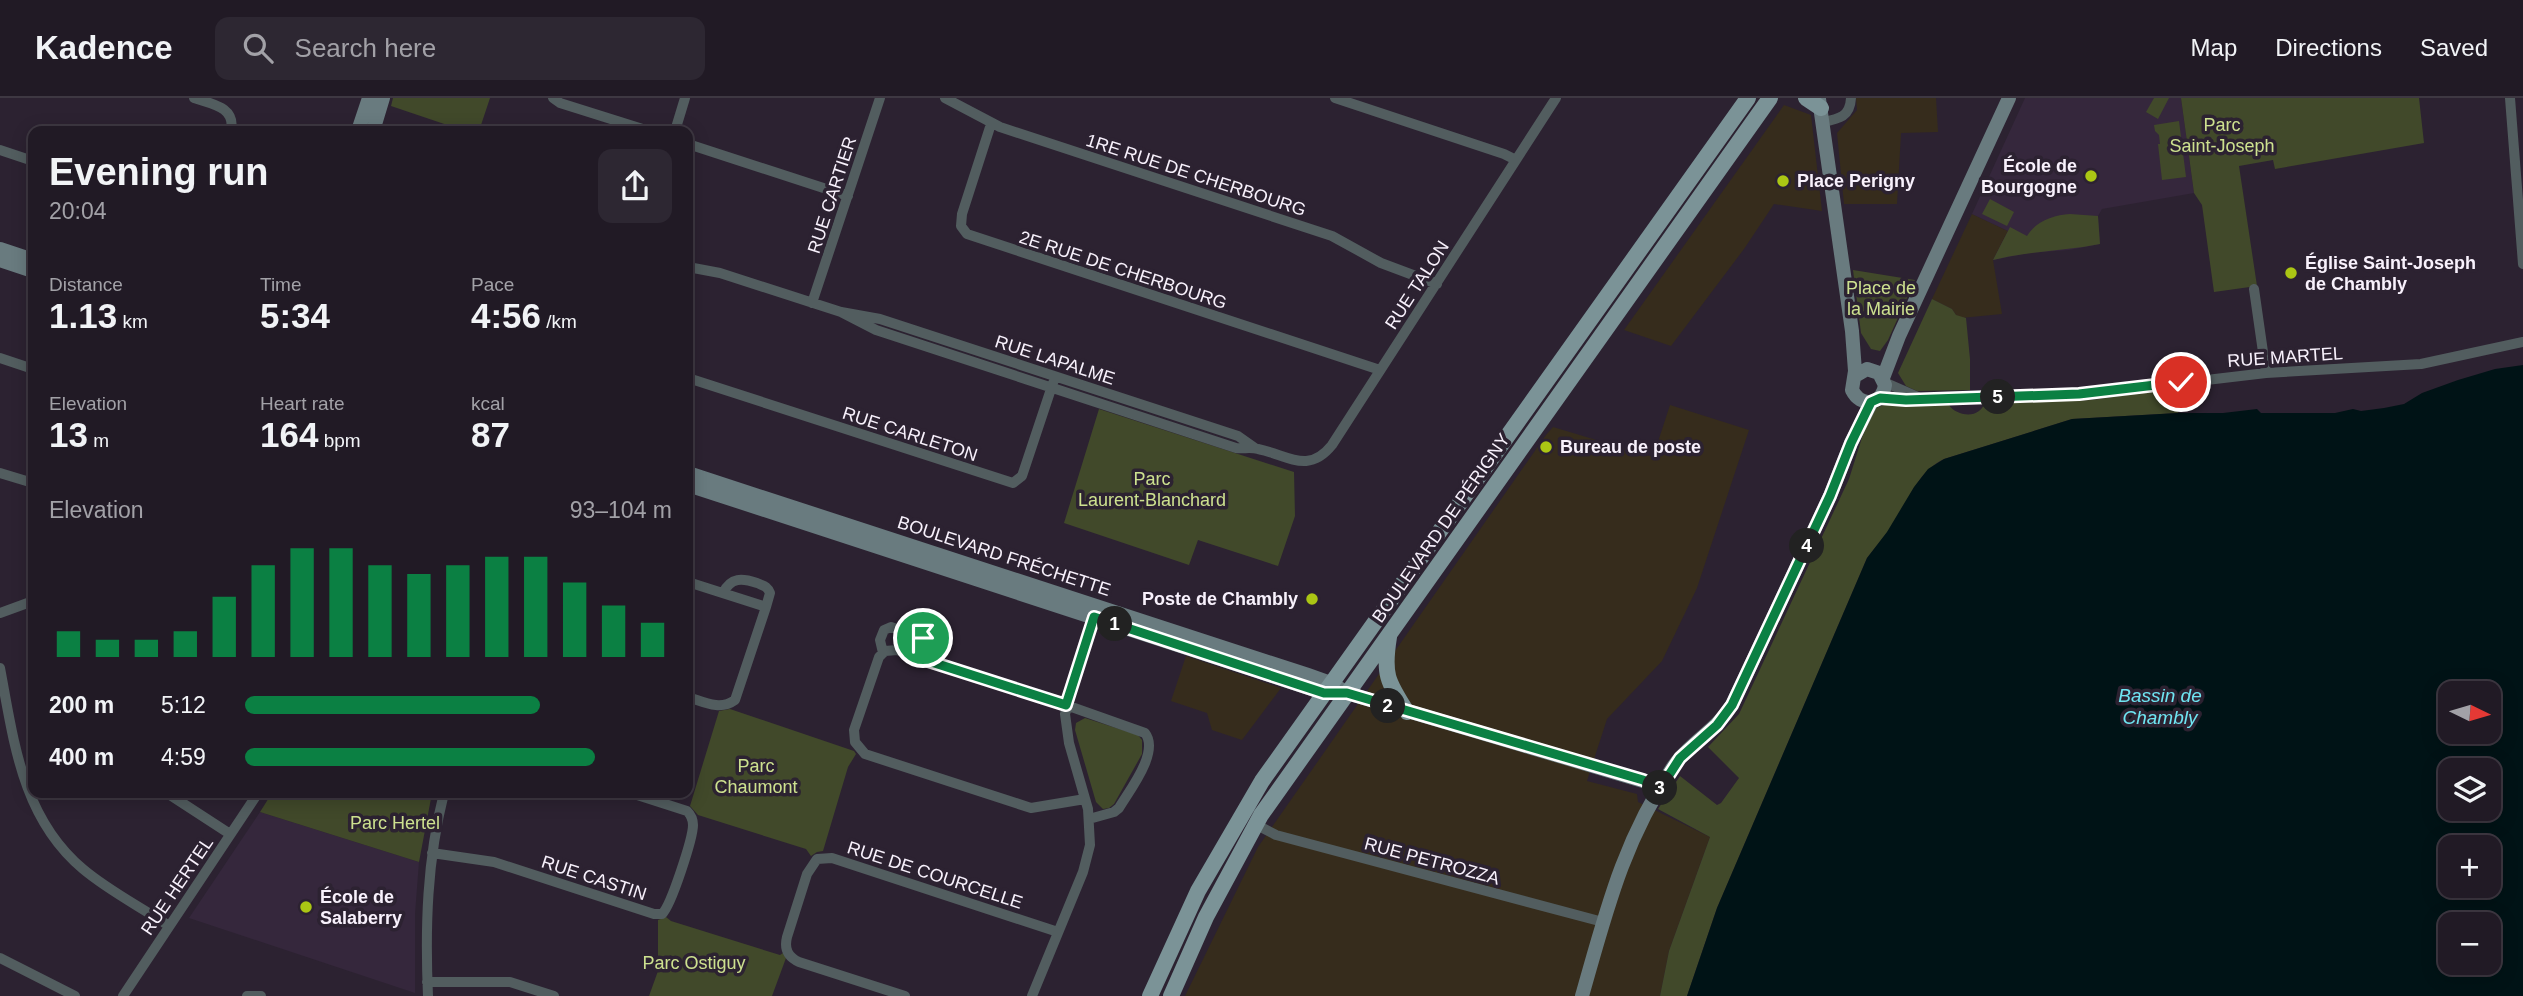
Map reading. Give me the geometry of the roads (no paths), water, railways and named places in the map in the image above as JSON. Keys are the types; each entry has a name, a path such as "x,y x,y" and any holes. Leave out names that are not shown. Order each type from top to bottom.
{"main road":[{"name":"BOULEVARD DE PÉRIGNY","path":"1150,996 1178,932 1229,834 1262,781 1748,98"},
{"path":"1767,103 1780,98"},
{"path":"1806,98 1821,109"},
{"name":"BOULEVARD DE PÉRIGNY","path":"1171,996 1200,929 1255,824 1767,103"},
{"path":"1390,633 1386,669 1389,682 1407,712"}],"street":[{"path":"194,98 225,109 232,119 231,126"},
{"path":"360,126 369,98"},
{"path":"375,126 383,98"},
{"path":"553,98 560,103 633,126"},
{"path":"676,126 685,98"},
{"name":"RUE CARTIER","path":"813,303 880,98"},
{"name":"1RE RUE DE CHERBOURG","path":"945,98 991,124 1323,232 1381,263 1437,284"},
{"path":"1335,98 1516,160"},
{"name":"RUE TALON","path":"1287,459 1310,461 1327,452 1556,98"},
{"path":"1851,443 1856,398 1852,387 1855,376 1852,331 1821,109 1844,116 1850,109 1852,98"},
{"path":"2510,98 2523,264"},
{"path":"1582,996 1624,855 1680,758 1717,725 1732,705 1836,485 1851,443 1884,390 1884,380 1899,336 2005,100"},
{"name":"2E RUE DE CHERBOURG","path":"991,124 962,214 962,230 967,234 1380,370"},
{"path":"693,146 848,195"},
{"path":"0,150 28,159"},
{"path":"0,249 28,258"},
{"path":"0,260 28,269"},
{"name":"RUE LAPALME","path":"693,268 714,271 841,312 871,316 1238,436 1255,448"},
{"path":"2254,289 2266,373"},
{"name":"RUE LAPALME","path":"841,312 868,327 1051,388 1236,447 1255,448 1287,459"},
{"path":"1852,331 1870,369 1884,380"},
{"path":"1855,376 1860,371 1870,369 1899,336"},
{"name":"RUE MARTEL","path":"1876,400 2095,393 2266,373 2421,364 2523,342"},
{"path":"0,358 28,367"},
{"name":"RUE CARLETON","path":"693,380 1013,483 1022,476 1055,377"},
{"name":"RUE MARTEL","path":"1884,380 1921,399"},
{"path":"1856,398 1864,402 1876,400"},
{"path":"0,472 28,481"},
{"name":"BOULEVARD FRÉCHETTE","path":"693,475 1327,688 1643,780 1660,789"},
{"name":"BOULEVARD FRÉCHETTE","path":"693,487 1096,612"},
{"path":"693,698 718,706 727,705 735,699 771,593 766,586 740,579 731,582 723,593"},
{"path":"693,584 766,607"},
{"path":"0,613 28,603"},
{"path":"1032,996 1087,858 1089,819 1069,743 1066,705 1096,612"},
{"path":"883,653 880,643 882,635 891,627 923,638 925,648 922,659"},
{"path":"1085,799 1031,808 870,756 862,751 855,742 854,730 879,657 894,650 1142,731 1150,742 1147,759 1119,808 1089,819"},
{"path":"0,668 20,770 28,790"},
{"path":"31,798 66,853 92,876 169,926"},
{"path":"175,798 230,834"},
{"name":"RUE HERTEL","path":"123,996 255,798"},
{"path":"428,996 426,928 432,853 443,798"},
{"name":"RUE CASTIN","path":"432,853 495,862 654,914 662,914 670,902 691,836 693,821 687,811 647,798"},
{"name":"RUE PETROZZA","path":"1255,824 1276,835 1603,922"},
{"name":"RUE DE COURCELLE","path":"905,996 799,962 788,953 786,941 807,874 819,858 832,858 1058,932"},
{"path":"0,958 75,996"},
{"path":"427,982 509,982 554,996"},
{"path":"247,996 261,996"}],"water":[{"name":"Bassin de Chambly","path":"2523,365 2523,996 1687,996 1717,908 1867,558 1928,469 1944,459 2072,419 2223,413 2257,409 2261,413 2335,413 2353,409 2361,411 2404,404 2422,393 2495,369"}],"place":[{"name":"École de Bourgogne","path":"2091,176"},
{"name":"Place Perigny","path":"1783,181"},
{"name":"Église Saint-Joseph de Chambly","path":"2291,273"},
{"name":"Bureau de poste","path":"1546,447"},
{"name":"Poste de Chambly","path":"1312,599"},
{"name":"École de Salaberry","path":"306,907"}],"park label":[{"name":"Parc Saint-Joseph","path":"2222,135"},
{"name":"Place de la Mairie","path":"1881,298"},
{"name":"Parc Laurent-Blanchard","path":"1152,489"},
{"name":"Parc Chaumont","path":"756,776"},
{"name":"Parc Hertel","path":"395,823"},
{"name":"Parc Ostiguy","path":"694,963"}]}
